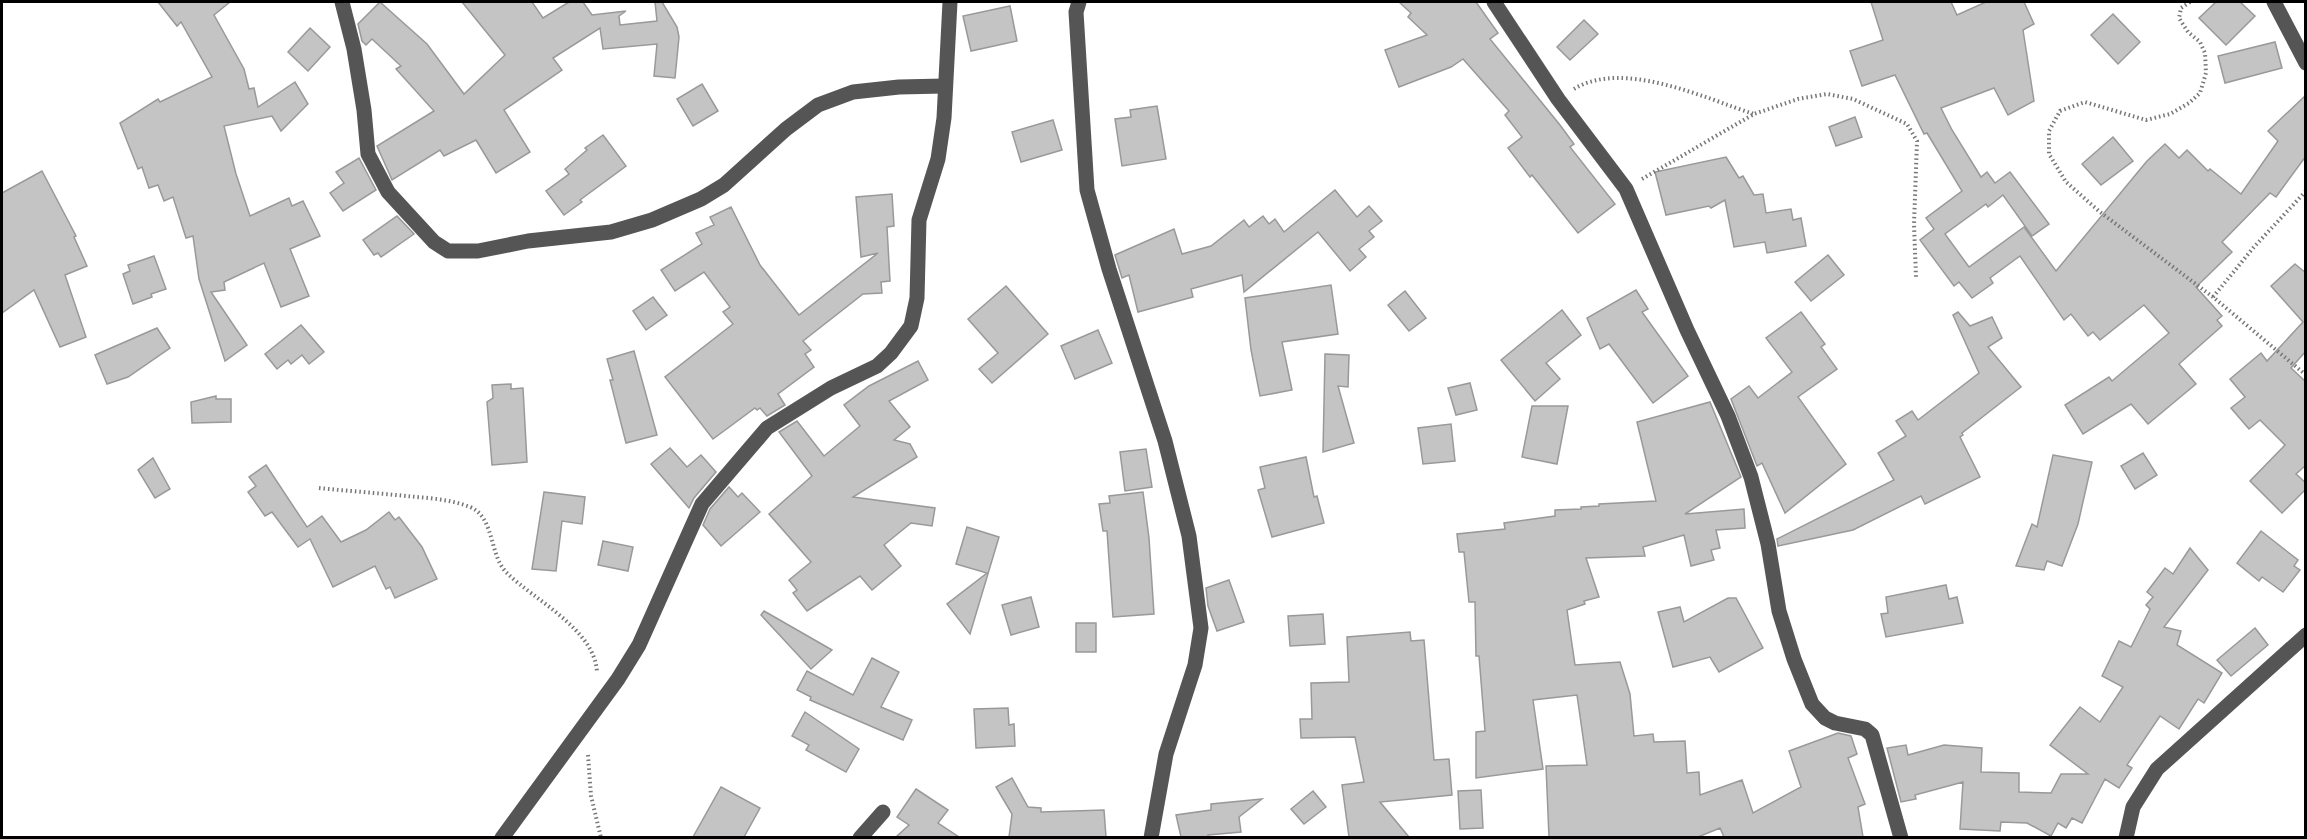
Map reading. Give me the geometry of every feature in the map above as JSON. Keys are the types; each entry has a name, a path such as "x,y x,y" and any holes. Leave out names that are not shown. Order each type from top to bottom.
{"street":[{"path":"342,2 362,100 368,154 388,192 434,242 448,251 478,251 528,241 611,232 652,220 701,199 724,185 786,129 818,105 853,92 899,87 944,86"},
{"path":"502,837 618,679 639,645 702,504 767,428 831,388 877,366 891,353 911,326 917,298 919,220 938,159 944,118 950,2"},
{"path":"1079,2 1076,12 1087,190 1109,269 1165,441 1189,536 1201,628 1196,665 1166,754 1151,837"},
{"path":"1494,2 1582,134 1626,189 1687,330 1728,416 1751,477 1768,544 1779,611 1794,659 1812,704 1825,718 1835,723 1865,729 1872,735 1901,837"},
{"path":"2274,2 2306,63"},
{"path":"2126,837 2133,807 2157,769 2306,635"},
{"path":"860,837 883,812"}],"path":[{"path":"2190,2 2181,8 2179,18 2188,32 2200,42 2205,53 2206,73 2200,93 2170,114 2146,120 2085,102 2060,111 2049,131 2049,154 2066,182 2100,212 2213,297 2306,375"},
{"path":"1558,99 1580,86 1610,77 1655,82 1754,114"},
{"path":"1626,189 1754,114 1798,99 1827,94 1853,99 1907,124 1917,141 1914,224 1916,278"},
{"path":"2213,297 2254,247 2306,191"},
{"path":"319,488 445,500 472,507 484,521 502,568 552,608 576,632 589,647 597,665 597,675"},
{"path":"588,751 591,796 601,837"}],"building":[{"path":"158,2 230,2 214,15 244,69 249,89 254,88 258,107 295,82 308,104 281,131 272,116 224,126 250,216 289,198 292,206 303,201 320,236 290,249 309,296 281,307 264,263 224,282 225,290 211,292 247,345 225,361 199,279 193,236 186,238 173,197 164,201 158,185 149,188 142,167 138,169 120,123 158,99 160,102 212,77 181,22 177,26"},
{"path":"380,2 427,44 464,94 505,55 462,2 532,2 543,18 569,2 583,2 592,15 626,11 619,16 620,25 657,21 655,2 662,2 677,27 679,37 675,78 654,76 657,44 603,49 600,28 553,58 562,70 504,110 530,152 496,173 476,140 444,156 440,150 392,180 377,146 434,111 396,69 401,66 372,39 366,45 362,41 358,24"},
{"path":"1399,2 1476,2 1498,33 1490,39 1560,125 1574,144 1570,147 1615,204 1578,233 1508,148 1522,137 1505,115 1509,111 1463,59 1451,67 1399,87 1385,50 1427,35 1408,17 1411,13"},
{"path":"1871,2 1951,2 1957,15 1986,2 2024,2 2034,24 2023,30 2034,101 2008,115 1994,88 1941,108 1981,177 1987,172 1995,183 2010,172 2049,224 2032,236 2003,195 1988,207 1986,204 1945,234 1969,267 2024,227 2056,271 2147,161 2165,144 2179,158 2187,150 2208,171 2210,169 2241,194 2278,141 2268,131 2306,95 2306,156 2276,197 2270,193 2222,242 2232,252 2196,287 2222,316 2217,320 2222,326 2179,364 2196,384 2148,424 2131,404 2083,434 2065,405 2109,377 2112,381 2169,333 2144,305 2100,340 2093,332 2088,336 2071,314 2064,320 2020,256 1990,278 1993,283 1972,298 1959,282 1954,286 1920,240 1934,229 1926,218 1962,191 1927,133 1924,134 1895,75 1862,86 1850,51 1883,40"},
{"path":"2216,2 2240,2 2255,16 2226,45 2199,18"},
{"path":"1010,6 1017,41 971,51 963,16"},
{"path":"2113,14 2140,42 2118,64 2091,35"},
{"path":"1584,20 1598,34 1570,60 1557,47"},
{"path":"310,28 330,47 308,71 288,52"},
{"path":"2275,42 2282,68 2225,83 2218,56"},
{"path":"702,84 718,111 693,126 677,99"},
{"path":"1157,106 1166,159 1122,166 1115,119 1131,117 1130,110"},
{"path":"1855,117 1862,137 1836,146 1829,127"},
{"path":"1053,120 1062,150 1021,162 1012,132"},
{"path":"603,135 626,166 580,200 582,202 564,215 546,191 569,174 565,169 587,150 585,148"},
{"path":"2113,137 2133,161 2101,185 2082,164"},
{"path":"1726,157 1739,178 1743,176 1754,195 1763,194 1766,213 1791,209 1793,220 1801,218 1806,246 1767,253 1765,242 1734,247 1725,200 1711,208 1709,206 1666,215 1655,172"},
{"path":"359,158 376,190 343,211 330,193 344,183 336,172"},
{"path":"42,171 76,236 74,237 87,266 65,275 86,337 60,347 34,290 2,313 2,193"},
{"path":"1335,190 1357,217 1369,206 1382,221 1369,231 1374,237 1359,249 1366,257 1350,271 1318,232 1244,292 1242,275 1191,289 1193,297 1138,312 1129,275 1122,278 1115,255 1174,229 1182,254 1211,246 1244,220 1249,227 1263,216 1269,224 1275,219 1284,232"},
{"path":"892,194 894,226 887,227 890,281 881,282 882,293 863,294 803,341 811,350 805,354 814,367 778,394 785,405 767,416 760,408 757,410 755,408 713,439 665,377 733,324 723,312 730,307 704,272 675,291 661,270 702,244 696,233 714,225 710,217 731,207 760,265 799,315 878,253 861,257 856,197"},
{"path":"397,216 414,234 381,257 378,253 374,255 363,240"},
{"path":"1828,255 1844,275 1811,301 1795,282"},
{"path":"154,256 166,289 133,304 123,274 130,271 128,265"},
{"path":"2295,264 2306,273 2306,351 2291,368 2306,382 2306,465 2296,474 2306,483 2306,489 2282,513 2250,481 2285,445 2260,420 2249,429 2231,408 2245,397 2230,379 2261,353 2267,361 2303,322 2271,286"},
{"path":"1331,285 1338,334 1282,342 1292,390 1260,396 1251,350 1245,298"},
{"path":"1006,286 1048,334 992,383 979,369 998,353 968,319"},
{"path":"1636,290 1648,309 1642,312 1688,376 1653,403 1609,344 1600,349 1587,318"},
{"path":"1405,291 1426,318 1409,331 1388,305"},
{"path":"653,297 667,315 646,330 633,311"},
{"path":"1562,310 1581,335 1546,363 1560,379 1535,401 1501,360"},
{"path":"1801,312 1825,344 1821,347 1837,369 1798,397 1846,464 1785,513 1762,463 1757,466 1731,399 1749,386 1758,398 1792,372 1766,338"},
{"path":"1958,312 1970,326 1992,317 2002,338 1988,347 2021,387 1962,433 1960,437 1980,477 1925,504 1921,496 1853,530 1778,546 1777,539 1894,480 1878,453 1906,436 1896,421 1912,411 1918,420 1979,373 1953,315"},
{"path":"301,325 324,352 309,364 302,355 291,364 288,360 277,369 265,354"},
{"path":"157,328 170,348 128,377 107,384 95,355"},
{"path":"1098,330 1112,363 1075,379 1061,346"},
{"path":"634,351 657,435 626,443 607,359"},
{"path":"1325,354 1349,355 1348,387 1338,386 1354,443 1323,452"},
{"path":"918,361 928,380 889,401 910,427 894,440 910,444 917,457 853,497 935,508 932,526 911,523 884,545 901,566 872,590 860,576 807,611 793,593 797,590 789,580 811,562 769,514 812,476 779,432 797,421 824,456 860,426 844,405 869,386"},
{"path":"1470,383 1477,410 1456,415 1448,388"},
{"path":"511,384 511,389 523,388 527,462 492,465 487,402 493,398 492,385"},
{"path":"216,396 216,399 231,399 231,422 192,423 191,402"},
{"path":"1710,402 1741,477 1685,514 1744,509 1745,528 1716,530 1720,548 1711,550 1714,560 1691,566 1684,535 1643,547 1645,556 1586,558 1599,597 1584,601 1585,604 1567,610 1575,665 1620,662 1630,694 1634,736 1653,734 1654,742 1685,741 1687,773 1699,772 1700,795 1742,780 1753,813 1801,787 1789,751 1838,733 1851,736 1857,754 1848,758 1865,804 1858,807 1863,837 1724,837 1720,828 1698,837 1549,837 1546,766 1587,765 1577,695 1533,700 1543,769 1476,778 1476,732 1485,731 1479,656 1476,656 1475,602 1469,602 1464,552 1459,552 1457,534 1505,529 1504,523 1555,516 1555,510 1581,509 1581,507 1599,506 1599,504 1656,501 1637,422"},
{"path":"1532,406 1568,406 1557,464 1522,457"},
{"path":"1451,424 1455,461 1423,464 1418,428"},
{"path":"670,448 687,467 701,455 716,472 694,498 689,508 651,464"},
{"path":"1146,449 1152,487 1125,491 1120,452"},
{"path":"2143,453 2157,475 2135,489 2121,466"},
{"path":"2053,455 2092,462 2078,524 2062,566 2047,561 2044,570 2016,566 2032,524 2037,527"},
{"path":"1306,457 1314,497 1317,496 1324,523 1272,537 1258,490 1265,488 1260,467"},
{"path":"153,458 170,489 155,498 138,470"},
{"path":"266,465 307,527 322,516 341,542 366,530 389,512 395,520 399,517 422,547 437,579 395,598 390,587 386,589 375,566 333,587 310,539 298,547 272,512 265,516 248,492 256,486 249,477"},
{"path":"729,487 738,497 742,493 760,512 721,546 703,525 710,509"},
{"path":"544,492 585,497 582,524 562,521 556,571 532,569"},
{"path":"1143,492 1149,538 1154,614 1113,617 1107,531 1103,531 1099,504 1110,503 1109,496"},
{"path":"967,527 999,537 970,634 947,604 987,573 956,564"},
{"path":"2261,531 2298,560 2294,566 2300,570 2283,592 2262,577 2259,581 2237,563"},
{"path":"603,541 633,547 628,571 598,565"},
{"path":"2190,548 2208,570 2164,627 2181,631 2177,645 2222,673 2204,703 2198,699 2179,729 2160,716 2127,765 2132,768 2119,788 2105,779 2082,823 2072,818 2066,828 2058,823 2051,836 2027,823 2001,822 2000,831 1960,829 1963,782 1915,795 1916,799 1901,802 1887,748 1906,745 1908,755 1944,745 1982,748 1981,772 2019,773 2019,792 2051,793 2061,774 2088,774 2050,745 2080,707 2100,722 2123,687 2102,676 2119,641 2131,647 2150,609 2146,605 2153,597 2147,592 2165,568 2173,574"},
{"path":"1229,580 1244,622 1217,631 1208,606 1206,588"},
{"path":"1946,585 1949,599 1957,597 1963,623 1886,637 1881,614 1888,613 1886,597"},
{"path":"1031,597 1039,627 1011,635 1002,605"},
{"path":"1728,598 1736,598 1763,648 1719,672 1710,657 1673,667 1658,612 1680,607 1684,622"},
{"path":"764,611 832,650 811,669 761,615"},
{"path":"1323,614 1325,644 1290,646 1288,616"},
{"path":"1076,623 1096,623 1096,652 1076,652"},
{"path":"2255,628 2268,645 2231,676 2217,660"},
{"path":"1410,632 1411,641 1424,640 1434,760 1449,759 1452,795 1380,802 1409,837 1349,837 1342,785 1364,782 1355,737 1301,738 1300,719 1312,719 1311,683 1349,682 1347,637"},
{"path":"872,658 899,672 881,707 912,720 903,740 810,700 811,697 797,690 807,671 853,695"},
{"path":"1008,708 1009,725 1014,724 1015,746 976,748 974,709"},
{"path":"805,712 859,749 846,772 806,750 809,745 792,736"},
{"path":"1012,778 1028,807 1041,808 1041,812 1104,810 1106,837 1009,837 1012,814 996,787"},
{"path":"721,787 760,808 744,837 693,837"},
{"path":"916,789 948,810 938,823 959,837 896,837 909,825 897,817"},
{"path":"1481,790 1483,828 1460,829 1458,791"},
{"path":"1313,791 1326,807 1304,824 1291,809"},
{"path":"1262,799 1239,817 1241,832 1208,835 1208,837 1181,837 1176,815 1211,810 1211,804"}]}
